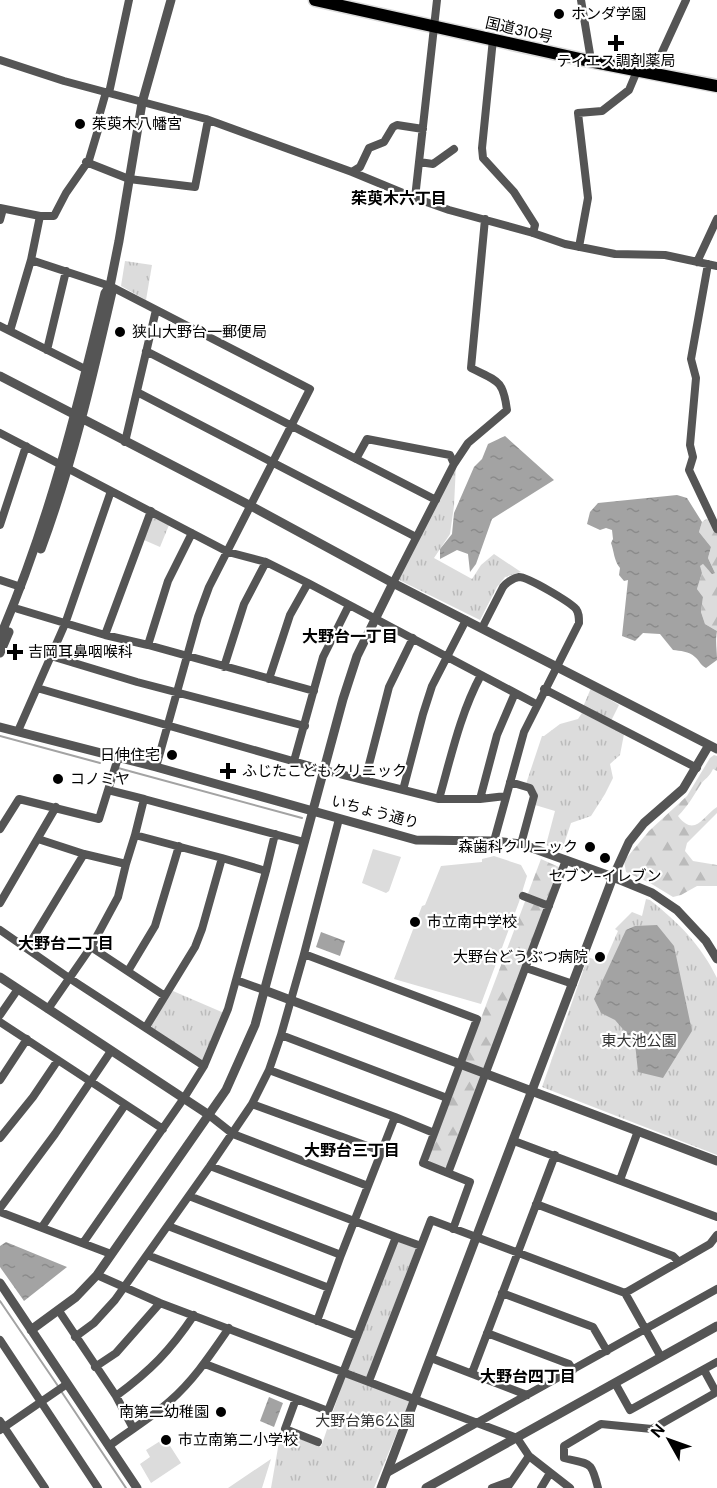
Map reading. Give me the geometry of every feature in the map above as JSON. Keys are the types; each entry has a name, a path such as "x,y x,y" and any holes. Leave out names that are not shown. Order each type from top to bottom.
{"highway":[{"name":"国道310号","path":"315,0 589,61 717,86"}],"street":[{"path":"0,220 1,208 40,216 54,216 66,193 89,160 129,0"},
{"path":"78,418 105,293 110,286 142,103 171,0"},
{"path":"415,198 437,0"},
{"path":"581,0 590,54 589,61"},
{"path":"652,74 686,0"},
{"path":"494,39 482,148 483,158 514,192 535,225 533,233"},
{"path":"0,60 64,81 208,120 449,210 565,244 615,254 665,255 717,266"},
{"path":"579,247 588,198 578,113 602,111 629,90 637,71"},
{"path":"86,162 129,179 195,187 208,120"},
{"path":"352,172 360,167 369,148 384,142 393,127 397,125 423,129"},
{"path":"419,162 434,164 454,149"},
{"path":"10,331 31,260 40,216"},
{"path":"31,1330 76,1297 97,1275 226,1090 255,1025 312,811 357,656 454,464 468,443 507,410 505,394 499,381 471,369 484,219"},
{"path":"697,262 717,219"},
{"path":"31,260 110,286 310,389 209,587 198,617 156,767"},
{"path":"708,264 691,359 696,378 690,445 693,457 689,470 717,529"},
{"path":"47,350 66,271"},
{"path":"0,653 50,523 112,292 110,286"},
{"path":"125,442 156,310"},
{"path":"0,326 87,370"},
{"path":"147,351 436,500"},
{"path":"0,376 251,506 393,583 713,747 683,789 644,824 629,842 613,877 381,1488"},
{"path":"137,392 416,537"},
{"path":"0,434 228,552 266,562 308,583 536,704"},
{"path":"356,459 367,439 450,455 454,464"},
{"path":"0,525 26,447"},
{"path":"0,638 64,467"},
{"path":"18,731 65,624 111,491"},
{"path":"105,635 151,511"},
{"path":"148,645 168,581 192,533"},
{"path":"224,667 244,604 266,562"},
{"path":"482,628 507,582 519,577 531,581 574,607 579,615 579,623 536,704 524,732 494,841"},
{"path":"0,580 21,587"},
{"path":"269,679 290,615 308,583"},
{"path":"294,761 323,657 349,605"},
{"path":"18,609 65,624 314,691"},
{"path":"403,790 432,686 466,620"},
{"path":"365,780 389,687 413,638"},
{"path":"51,656 305,726"},
{"path":"439,799 461,721 471,693 481,675"},
{"path":"37,688 168,727 439,799 480,799 506,796"},
{"path":"544,689 697,768"},
{"path":"480,799 497,735 515,693"},
{"name":"いちょう通り","path":"0,727 156,767 416,840 494,841 521,844 652,893 677,910 706,940 717,959"},
{"path":"0,829 19,799 99,819 118,758"},
{"path":"510,782 530,788 534,796 521,844"},
{"path":"108,790 304,842"},
{"path":"48,1009 91,947 118,897 144,799"},
{"path":"0,903 56,807"},
{"path":"75,1337 104,1314 252,1104 269,1070 281,1035 339,819"},
{"path":"84,1243 163,1130 204,1066 221,1028 236,980 275,834"},
{"path":"135,835 266,871"},
{"path":"38,839 84,854 126,864"},
{"path":"128,971 155,926 179,846"},
{"path":"27,948 84,854"},
{"path":"146,1027 195,947 222,858"},
{"path":"448,1173 566,860"},
{"path":"524,896 549,906"},
{"path":"0,930 204,1066"},
{"path":"91,947 165,996"},
{"path":"304,954 477,1018 423,1163 470,1182 453,1229"},
{"path":"526,968 573,984"},
{"path":"0,977 184,1098 233,1134 368,1186"},
{"path":"236,980 717,1161"},
{"path":"0,1015 18,989"},
{"path":"0,1022 163,1130"},
{"path":"281,1035 447,1098"},
{"path":"0,1080 27,1040"},
{"path":"111,1051 36,1162 0,1210 111,1254"},
{"path":"0,1138 33,1097 58,1060"},
{"path":"269,1070 434,1133"},
{"path":"252,1104 381,1152"},
{"path":"42,1227 125,1105"},
{"path":"317,1321 395,1118"},
{"path":"620,1180 638,1131"},
{"path":"514,1141 717,1217"},
{"path":"472,1373 555,1155"},
{"path":"210,1166 420,1246"},
{"path":"189,1196 341,1255"},
{"path":"536,1204 673,1256 679,1262"},
{"path":"369,1381 430,1220 625,1293 661,1357"},
{"path":"168,1226 329,1288"},
{"path":"625,1293 710,1244 717,1235"},
{"path":"205,1364 328,1411 396,1237"},
{"path":"147,1255 357,1336"},
{"path":"97,1275 160,1303 517,1438 529,1456 570,1488"},
{"path":"0,1283 137,1488"},
{"path":"387,1473 717,1290"},
{"path":"502,1293 593,1327 607,1351"},
{"path":"95,1367 116,1353 160,1303"},
{"path":"58,1311 116,1396 133,1428"},
{"path":"116,1396 158,1362 194,1315"},
{"path":"426,1488 717,1326"},
{"path":"109,1446 170,1401 205,1364 229,1328"},
{"path":"487,1333 569,1364 573,1370"},
{"path":"0,1340 98,1488"},
{"path":"431,1358 527,1395"},
{"path":"615,1383 630,1410 717,1362"},
{"path":"598,1488 593,1468 590,1465 564,1458 564,1446 601,1425 652,1429 717,1392 704,1370"},
{"path":"45,1488 1,1426 67,1384"},
{"path":"296,1399 285,1430 318,1443"},
{"path":"492,1488 509,1484 529,1456"},
{"path":"541,1488 550,1473"}],"green space":[{"path":"125,261 152,265 146,300 121,286"},
{"path":"456,465 450,534 434,558 472,579 481,565 494,554 521,572 505,577 497,587 480,620 397,579"},
{"path":"152,517 169,525 160,547 144,540"},
{"path":"706,519 712,520 717,526 717,631 705,624 701,612 703,597 697,589 702,573 699,566 703,564 715,573 708,558 711,547 699,532 702,522"},
{"path":"591,688 619,705 611,721 583,707"},
{"path":"582,713 624,734 620,755 610,764 613,778 605,794 591,816 571,823 562,850 546,845 555,811 535,805 537,793 533,786 526,784 542,736 560,724 578,719"},
{"path":"714,755 717,756 717,771 713,769 678,816 689,825 694,825 717,807 717,813 687,843 685,851 693,861 717,865 717,886 697,886 673,897 626,872 624,861 649,831 687,796"},
{"path":"373,849 401,857 389,891 386,893 362,883"},
{"path":"494,856 521,865 527,876 481,1004 394,979 422,906 425,905 441,866 482,862 482,859"},
{"path":"541,859 561,868 447,1166 443,1168 431,1163 428,1159"},
{"name":"東大池公園","path":"646,899 680,926 704,955 717,978 717,1155 542,1087 588,957 604,963 618,931 615,929 632,912 642,916"},
{"path":"173,991 224,1013 205,1059 200,1061 152,1028 151,1023"},
{"path":"398,1241 416,1248 367,1377 347,1369"},
{"name":"大野台第6公園","path":"345,1376 410,1401 374,1488 271,1488 279,1442 289,1435 321,1447"},
{"path":"165,1438 181,1463 151,1483 140,1464 150,1457 146,1450"},
{"path":"271,1459 262,1488 228,1488"}],"water":[{"path":"505,436 554,480 492,519 476,564 470,572 468,554 457,550 440,559 440,549 452,534 454,513 474,467 482,459 488,444"},
{"path":"677,495 687,498 702,522 699,532 711,547 708,558 715,573 712,574 703,564 700,566 702,573 697,589 703,597 701,612 705,624 717,631 717,660 706,668 690,654 673,650 660,634 643,633 635,641 622,636 628,580 624,581 619,575 620,568 611,543 612,530 606,528 600,530 587,524 590,512 598,503"},
{"path":"657,925 674,946 692,1031 663,1078 638,1072 635,1043 615,1020 601,1013 594,999 626,930 635,926"},
{"path":"321,932 345,941 340,956 316,947"},
{"path":"6,1242 67,1267 24,1301 0,1267 0,1246"},
{"path":"269,1397 283,1403 274,1427 260,1421"}],"waterway":[{"path":"0,736 100,763"},
{"path":"118,768 302,818"},
{"path":"0,1301 58,1386"},
{"path":"61,1391 126,1488"}],"place":[{"name":"ホンダ学園","path":"559,14"},
{"name":"ティエス調剤薬局","path":"616,43"},
{"name":"茱萸木八幡宮","path":"80,124"},
{"name":"狭山大野台一郵便局","path":"120,332"},
{"name":"吉岡耳鼻咽喉科","path":"15,652"},
{"name":"日伸住宅","path":"172,755"},
{"name":"ふじたこどもクリニック","path":"228,771"},
{"name":"コノミヤ","path":"58,779"},
{"name":"森歯科クリニック","path":"590,847"},
{"name":"セブン-イレブン","path":"605,858"},
{"name":"市立南中学校","path":"415,922"},
{"name":"大野台どうぶつ病院","path":"600,957"},
{"name":"南第二幼稚園","path":"221,1412"},
{"name":"市立南第二小学校","path":"166,1440"}],"district":[{"name":"茱萸木六丁目","path":"399,198"},
{"name":"大野台一丁目","path":"350,636"},
{"name":"大野台二丁目","path":"66,943"},
{"name":"大野台三丁目","path":"352,1150"},
{"name":"大野台四丁目","path":"528,1376"}]}
